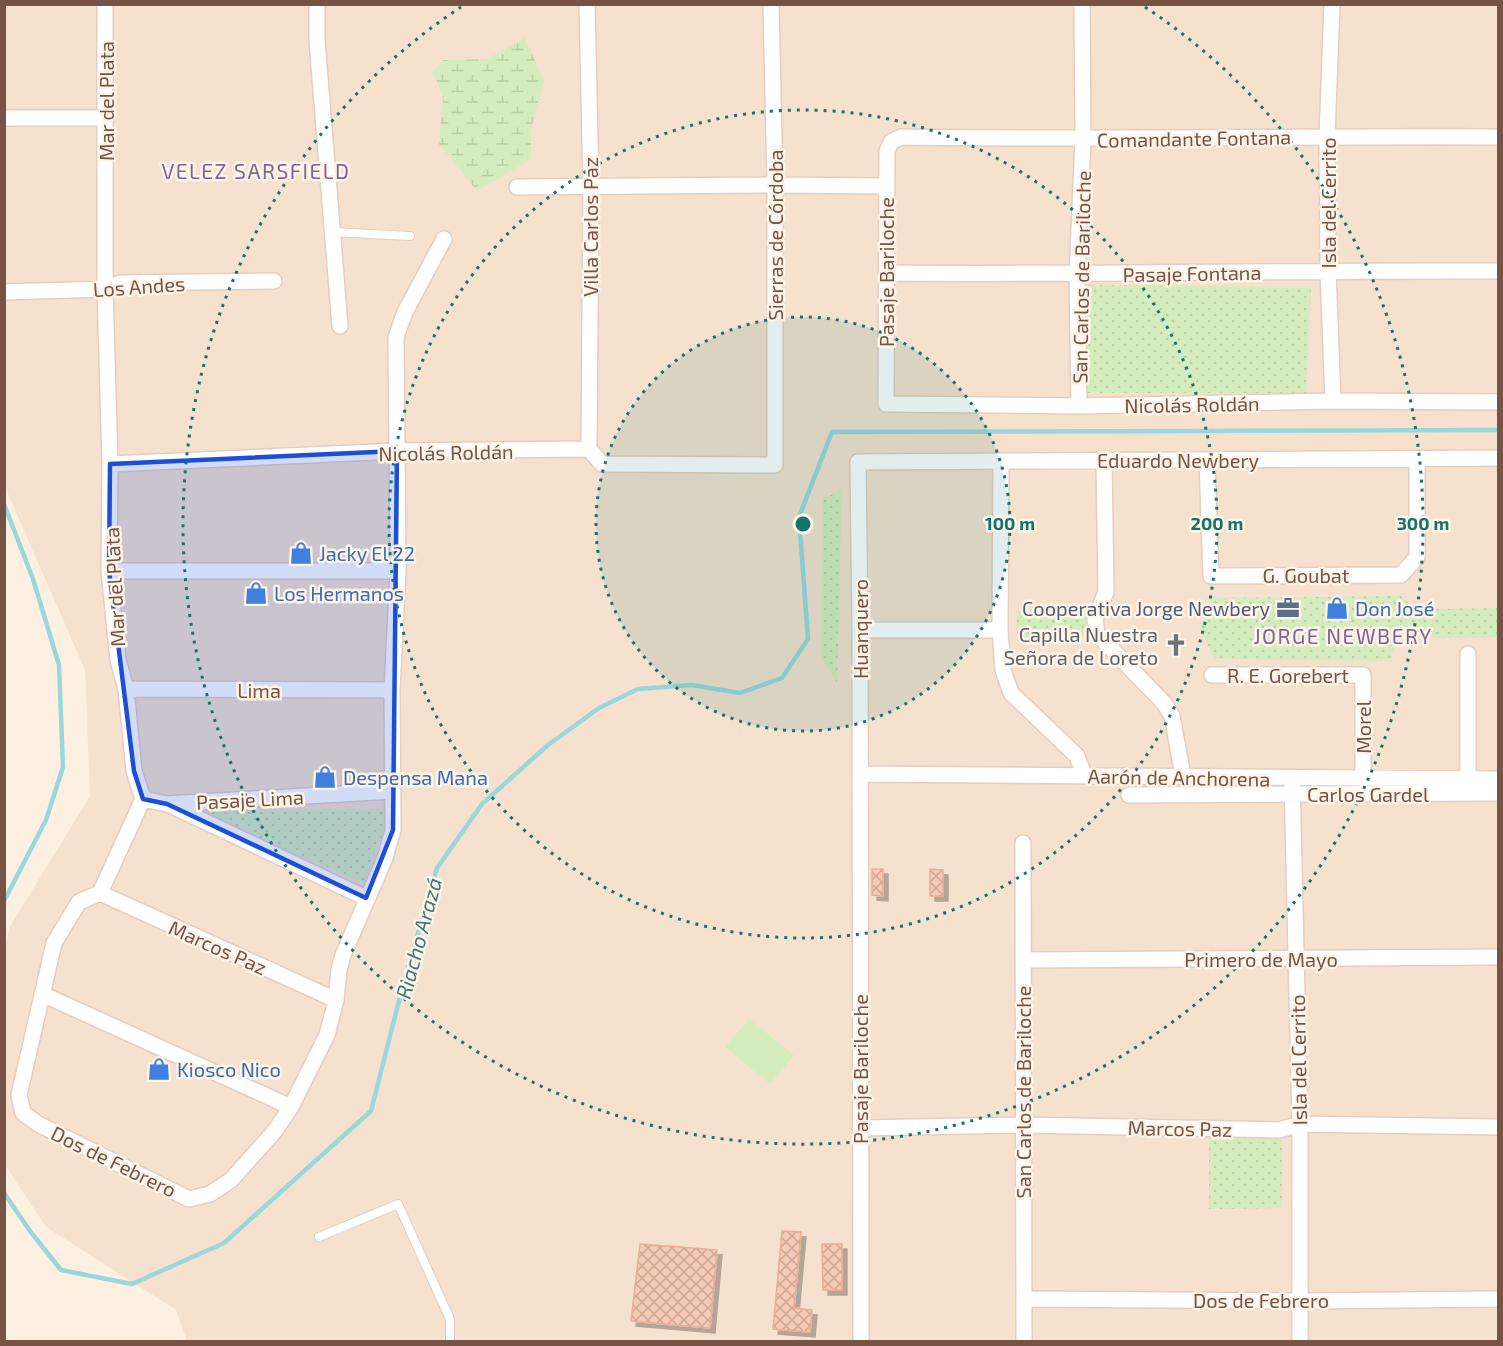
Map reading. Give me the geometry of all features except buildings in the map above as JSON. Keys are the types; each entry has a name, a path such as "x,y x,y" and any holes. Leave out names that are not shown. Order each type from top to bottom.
{"street":[{"name":"Mar del Plata","path":"105,4 105,289 110,464 109,571 118,660 126,689 134,771 143,799"},
{"path":"317,4 317,41 340,326"},
{"name":"Villa Carlos Paz","path":"587,4 591,186 589,449"},
{"name":"Sierras de Córdoba","path":"589,449 602,464 775,465 775,185 771,4"},
{"name":"San Carlos de Bariloche","path":"1079,406 1077,275 1083,140 1082,4"},
{"name":"Isla del Cerrito","path":"1332,4 1327,136 1328,271 1333,401"},
{"path":"4,118 105,118"},
{"name":"Comandante Fontana","path":"891,142 901,137 1083,140 1327,136 1498,137"},
{"name":"Pasaje Bariloche","path":"886,404 886,186 887,151 891,142"},
{"path":"517,187 886,186"},
{"path":"143,799 100,893 80,902 54,943 42,994 291,1107 327,1035 336,1000 341,963 366,898 385,858 393,830 392,690 398,571 396,337 405,312 444,239"},
{"name":"Pasaje Fontana","path":"886,273 1077,275 1328,271 1498,272"},
{"name":"Los Andes","path":"4,292 105,289 120,283 274,281"},
{"name":"Nicolás Roldán","path":"886,404 1079,406 1333,401 1498,402"},
{"name":"Nicolás Roldán","path":"110,464 397,451 589,449"},
{"name":"Eduardo Newbery","path":"858,462 1498,458"},
{"name":"G. Goubat","path":"1208,460 1211,576 1401,575 1416,557 1417,459"},
{"path":"1104,461 1106,592 1095,619 1097,634 1164,704 1172,716 1182,776"},
{"name":"Huanquero","path":"858,462 860,796"},
{"path":"1001,462 1000,630 1003,670 1011,693 1077,756 1084,775"},
{"path":"109,571 398,571"},
{"path":"860,630 1000,630"},
{"path":"1468,654 1468,780"},
{"name":"R. E. Gorebert","path":"1212,675 1363,675"},
{"name":"Morel","path":"1363,675 1364,779"},
{"name":"Lima","path":"126,689 392,690"},
{"name":"Aarón de Anchorena","path":"860,774 1182,776 1292,787 1364,779 1498,779"},
{"name":"Isla del Cerrito","path":"1292,787 1300,1124 1300,1341"},
{"name":"Carlos Gardel","path":"1129,795 1292,787 1498,793"},
{"name":"Pasaje Lima","path":"143,799 167,804 393,791"},
{"name":"Pasaje Bariloche","path":"860,796 861,1341"},
{"path":"167,804 366,898"},
{"name":"San Carlos de Bariloche","path":"1023,843 1024,1341"},
{"name":"Marcos Paz","path":"100,893 336,1000"},
{"name":"Primero de Mayo","path":"1023,960 1498,957"},
{"name":"Dos de Febrero","path":"42,994 19,1095 23,1113 38,1124 189,1198 210,1194 231,1180 274,1132 291,1107"},
{"name":"Marcos Paz","path":"860,1128 1023,1125 1279,1130 1300,1124 1498,1127"},
{"name":"Dos de Febrero","path":"1024,1299 1300,1301 1498,1299"}],"lane":[{"path":"333,232 410,236"},
{"path":"320,1237 398,1204 450,1319 450,1341"}],"highlighted area":[{"path":"397,451 393,830 366,898 167,804 143,799 134,771 109,571 110,464"}],"shaded area":[{"path":"4,5 1498,5 1498,1341 187,1341 176,1310 46,1227 5,1165 4,956 9,928 90,796 85,670 5,487"}],"green space":[{"path":"525,38 544,81 531,129 531,159 477,191 439,144 443,98 433,72 443,60 487,59"},
{"path":"1084,285 1311,287 1306,393 1085,393"},
{"path":"842,488 837,682 821,658 823,500"},
{"path":"1401,596 1416,609 1498,608 1498,637 1398,636 1390,661 1215,659 1200,629 1212,598"},
{"path":"1087,609 1088,637 1017,638 1017,611"},
{"path":"387,809 381,839 364,883 195,811"},
{"path":"749,1019 794,1055 770,1084 725,1047"},
{"path":"1282,1137 1282,1208 1209,1209 1209,1138"}],"waterway":[{"name":"Riacho Arazá","path":"4,1193 61,1270 132,1284 224,1243 371,1111 403,985 437,868 482,804 548,745 599,708 638,689 692,685 740,693 782,678 808,639 799,517 832,432 1498,430"},
{"name":"Riacho Arazá","path":"4,504 33,579 59,665 63,767 46,820 4,901"}],"place":[{"name":"Jacky El 22","path":"301,553"},
{"name":"Los Hermanos","path":"256,593"},
{"name":"Cooperativa Jorge Newbery","path":"1288,608"},
{"name":"Don José","path":"1337,608"},
{"name":"Capilla Nuestra Señora de Loreto","path":"1176,645"},
{"name":"Despensa Mana","path":"325,777"},
{"name":"Kiosco Nico","path":"159,1069"}],"district":[{"name":"VELEZ SARSFIELD","path":"256,170"},
{"name":"JORGE NEWBERY","path":"1343,635"}]}
